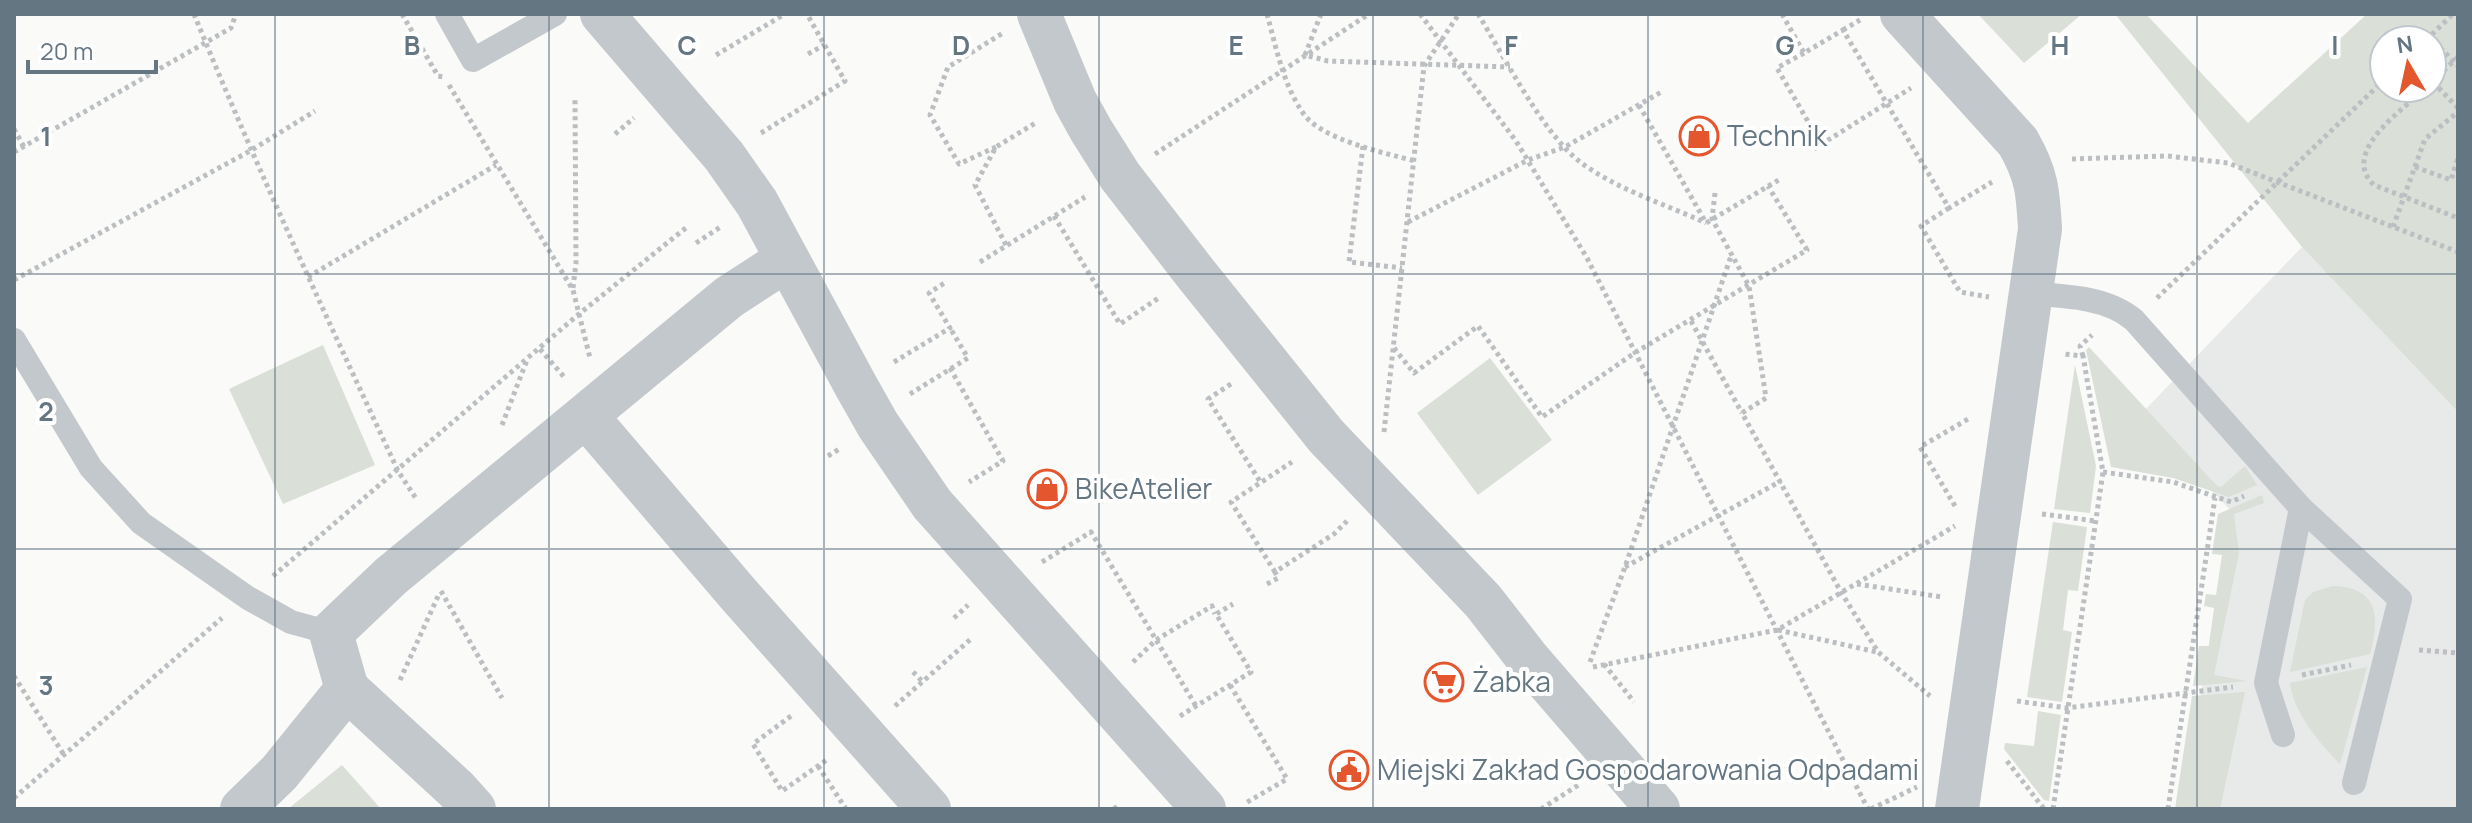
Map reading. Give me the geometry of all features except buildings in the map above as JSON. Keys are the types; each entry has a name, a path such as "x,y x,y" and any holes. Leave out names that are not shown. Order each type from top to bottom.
{"street":[{"path":"602,14 724,156 757,203 864,401 932,504 1204,809"},
{"path":"1902,14 2018,142 2029,160 2037,183 2040,229 2020,371 1982,517 1987,604 1957,809"},
{"path":"1039,15 1075,101 1120,176 1196,274 1326,436 1483,601 1529,660 1658,809"},
{"path":"474,809 347,689 331,633 401,567 729,297 786,260"},
{"path":"586,416 929,809"},
{"path":"242,809 279,773 347,689"}],"lane":[{"path":"447,14 473,60 555,14"},
{"path":"2030,299 2082,299 2122,310 2301,508 2400,599 2354,783"},
{"path":"14,340 91,468 141,523 248,598 291,622 331,633"},
{"path":"2283,735 2266,683 2301,508"}],"path":[{"path":"194,14 250,151 308,277 398,471 421,507"},
{"path":"14,152 231,28 236,14"},
{"path":"402,14 438,76 444,77 473,60"},
{"path":"716,55 785,14"},
{"path":"724,156 845,81 807,14"},
{"path":"1267,14 1282,71 1304,115 1333,137 1415,161"},
{"path":"1305,55 1321,14"},
{"path":"980,262 1120,176 1369,14"},
{"path":"1420,14 1528,160 1587,258 1868,809"},
{"path":"1275,572 1334,534 1377,491 1424,66 1459,14"},
{"path":"1478,14 1553,134 1565,147 1597,172 1709,221"},
{"path":"1782,14 1804,53"},
{"path":"1039,15 1014,26 948,67 930,115 959,164 996,147 1075,101"},
{"path":"1821,144 1777,68 1843,30 1949,208"},
{"path":"808,54 824,44"},
{"path":"1305,55 1328,61 1511,67"},
{"path":"1814,149 1947,66"},
{"path":"444,77 573,290 579,314"},
{"path":"1407,223 1528,160 1565,147 1663,91"},
{"path":"2134,320 2368,95"},
{"path":"573,290 576,263 575,98"},
{"path":"2409,104 2372,139 2364,157 2369,180 2458,218"},
{"path":"1639,105 1749,286 1766,398 1742,413"},
{"path":"2393,227 2425,139 2458,110"},
{"path":"14,280 250,151 315,111"},
{"path":"14,129 24,147"},
{"path":"1363,146 1349,262 1402,268"},
{"path":"996,147 975,185 1006,245"},
{"path":"2030,299 1960,292 1921,226 2029,160 2193,157 2228,163 2458,252"},
{"path":"2415,167 2451,180 2458,158"},
{"path":"308,277 496,165"},
{"path":"1709,221 1782,178"},
{"path":"1393,347 1414,373 1478,326 1542,417 1636,352 1807,250 1768,186"},
{"path":"1709,221 1715,193"},
{"path":"1054,216 1120,324 1196,274"},
{"path":"14,798 579,314 687,227"},
{"path":"1731,255 1674,427 1588,668 1777,630 1856,583 1982,517 2020,511 2096,521"},
{"path":"864,401 968,358 929,293 946,282"},
{"path":"1691,321 1841,592 1878,652 1969,728"},
{"path":"864,401 950,328"},
{"path":"1982,517 1920,447 2020,371 2083,356 2103,472 2053,809"},
{"path":"499,433 527,359"},
{"path":"1261,483 1208,399 1265,360"},
{"path":"932,504 1003,461 950,368"},
{"path":"1267,584 1278,578 1231,502 1326,436"},
{"path":"2103,472 2160,480 2231,502 2277,481"},
{"path":"2158,491 2160,480"},
{"path":"1625,567 1781,481"},
{"path":"2168,809 2215,498"},
{"path":"1004,585 1091,532 1196,706"},
{"path":"386,723 394,693 445,577"},
{"path":"1856,583 1987,604"},
{"path":"441,590 502,698"},
{"path":"1216,614 1233,604"},
{"path":"1148,747 1176,718 1251,672 1212,606 1156,640"},
{"path":"1777,630 1878,652"},
{"path":"1604,664 1634,702"},
{"path":"913,672 923,682"},
{"path":"14,676 64,755"},
{"path":"1230,685 1287,779 1235,809"},
{"path":"2050,706 2067,708"},
{"path":"818,766 846,809"},
{"path":"1114,809 1120,804"}],"shaded area":[{"path":"1978,14 2082,14 2024,63"},
{"path":"2115,14 2146,14 2248,123 2367,14 2458,14 2458,412 2302,247"},
{"path":"2302,247 2458,412 2458,809 2183,809 2230,510 2140,415"},
{"path":"323,345 375,465 283,504 229,389"},
{"path":"2089,347 2217,486 2221,487 2245,466 2257,485 2229,497 2173,478 2111,467 2086,350"},
{"path":"1490,358 1552,440 1478,495 1417,413"},
{"path":"2075,365 2096,466 2090,513 2054,509"},
{"path":"2262,495 2264,503 2234,514 2239,553 2214,675 2247,681 2193,686 2199,646 2209,646 2214,608 2204,606 2206,594 2216,595 2222,555 2212,554 2218,514"},
{"path":"2053,522 2087,527 2078,591 2068,590 2063,630 2072,632 2062,702 2027,697"},
{"path":"2333,586 2360,592 2368,598 2375,617 2370,654 2290,672 2305,600 2313,592"},
{"path":"2367,667 2340,764 2302,716 2290,683"},
{"path":"2245,692 2220,809 2175,809 2192,696"},
{"path":"2038,711 2061,715 2049,801 2044,800 2004,749 2005,743 2034,746"},
{"path":"342,765 381,809 288,809"}],"place":[{"name":"Technik","path":"1699,136"},
{"name":"BikeAtelier","path":"1047,489"},
{"name":"Żabka","path":"1444,682"},
{"name":"Miejski Zakład Gospodarowania Odpadami","path":"1349,770"}]}
